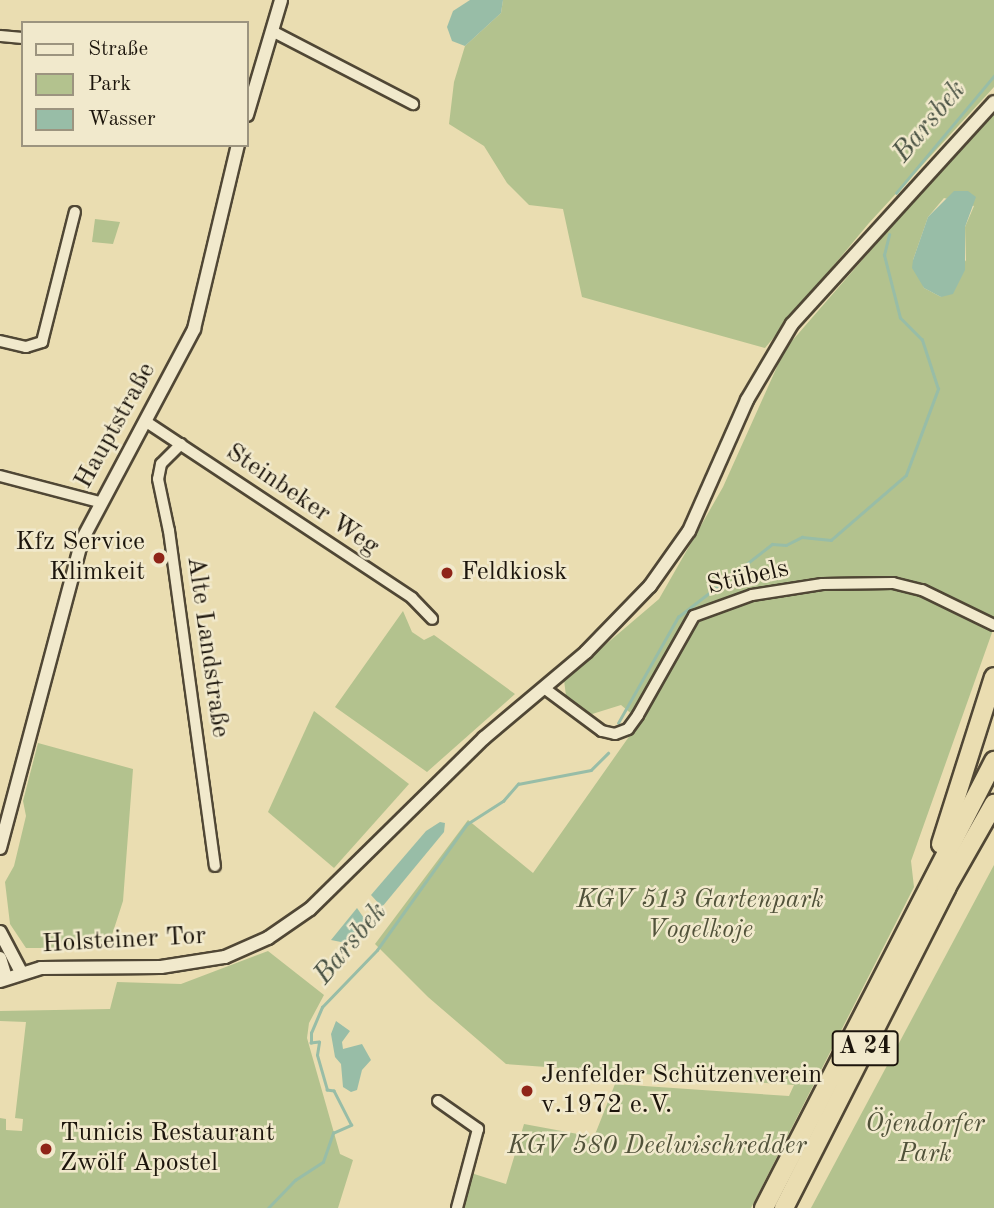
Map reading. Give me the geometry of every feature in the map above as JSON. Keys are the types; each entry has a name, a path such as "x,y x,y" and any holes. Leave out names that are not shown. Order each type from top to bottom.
{"highway":[{"name":"A 24","path":"906,933 952,813 994,677"},
{"name":"A 24","path":"764,1208 994,761"},
{"name":"A 24","path":"784,1208 946,888 994,804"}],"main road":[{"path":"250,90 281,0"},
{"name":"Holsteiner Tor","path":"3,980 21,972 61,966 162,967 225,957 268,938 310,909 484,738 621,619 676,551 713,483 747,400 792,324 994,102"},
{"name":"Hauptstraße","path":"0,848 62,605 99,502 194,329 238,147"},
{"path":"0,932 21,972"},
{"path":"0,958 3,980"}],"street":[{"path":"272,32 413,104"},
{"path":"0,36 21,38"},
{"path":"0,341 26,347 42,342 75,212"},
{"name":"Steinbeker Weg","path":"145,421 412,598 432,618"},
{"name":"Alte Landstraße","path":"181,443 161,464 158,479 171,544 215,866"},
{"path":"0,476 99,502"},
{"name":"Stübels","path":"544,688 602,731 615,734 628,729 638,715 694,616 752,595 822,584 903,586 993,625"},
{"path":"438,1101 478,1129 457,1208"}],"green space":[{"path":"503,0 994,0 994,87 869,223 765,348 582,297 563,209 529,205 507,183 484,146 449,124 454,82 465,46 501,13"},
{"path":"994,108 994,627 911,861 914,887 751,1208 461,1208 471,1173 506,1184 524,1124 594,1137 615,1084 789,1096 794,1085 506,1064 428,997 375,944 468,820 533,873 640,721 621,705 589,715 566,696 564,680 659,599 723,487 785,349","holes":["944,198 974,206 965,227 966,260 941,297 924,288 913,260 928,217"]},
{"path":"95,219 120,222 113,244 92,242"},
{"path":"403,611 412,632 424,640 434,635 515,694 427,772 335,707"},
{"path":"314,711 409,784 334,868 268,812"},
{"path":"38,743 133,769 123,901 112,935 113,948 26,948 10,924 5,882 14,866 26,816 23,801"},
{"name":"Öjendorfer Park","path":"994,865 994,1208 811,1208"},
{"path":"268,951 324,995 309,1023 307,1038 340,1154 353,1160 338,1208 0,1208 0,1118 6,1119 6,1130 22,1131 23,1119 15,1118 26,1022 0,1021 0,1011 110,1009 117,982 181,984"}],"water":[{"path":"470,0 503,0 501,13 465,46 452,41 447,27 453,11"},
{"path":"954,191 968,191 976,197 965,227 965,270 953,294 941,297 924,288 912,268 928,217"},
{"path":"440,822 445,823 444,832 382,907 371,895 426,831"},
{"path":"357,908 368,924 346,943 331,940"},
{"path":"336,1021 350,1031 342,1042 343,1049 362,1044 371,1060 362,1070 357,1090 351,1092 343,1087 341,1064 335,1057 331,1034"}],"waterway":[{"name":"Barsbek","path":"896,193 994,76"},
{"name":"Barsbek","path":"618,723 678,617 772,544 786,545 802,537 831,540 906,475 938,389 922,340 900,318 884,255 889,235"},
{"name":"Barsbek","path":"268,1208 295,1180 323,1162 333,1133 351,1125 334,1091 327,1090 317,1055 319,1042 311,1043 311,1033 322,1007 377,950 467,824 503,801 518,784 591,770 608,753"}],"place":[{"name":"Kfz Service Klimkeit","path":"159,558"},
{"name":"Feldkiosk","path":"447,573"},
{"name":"Jenfelder Schützenverein v.1972 e.V.","path":"527,1091"},
{"name":"Tunicis Restaurant Zwölf Apostel","path":"46,1149"}],"park label":[{"name":"KGV 513 Gartenpark Vogelkoje","path":"700,916"},
{"name":"KGV 580 Deelwischredder","path":"657,1147"}]}
